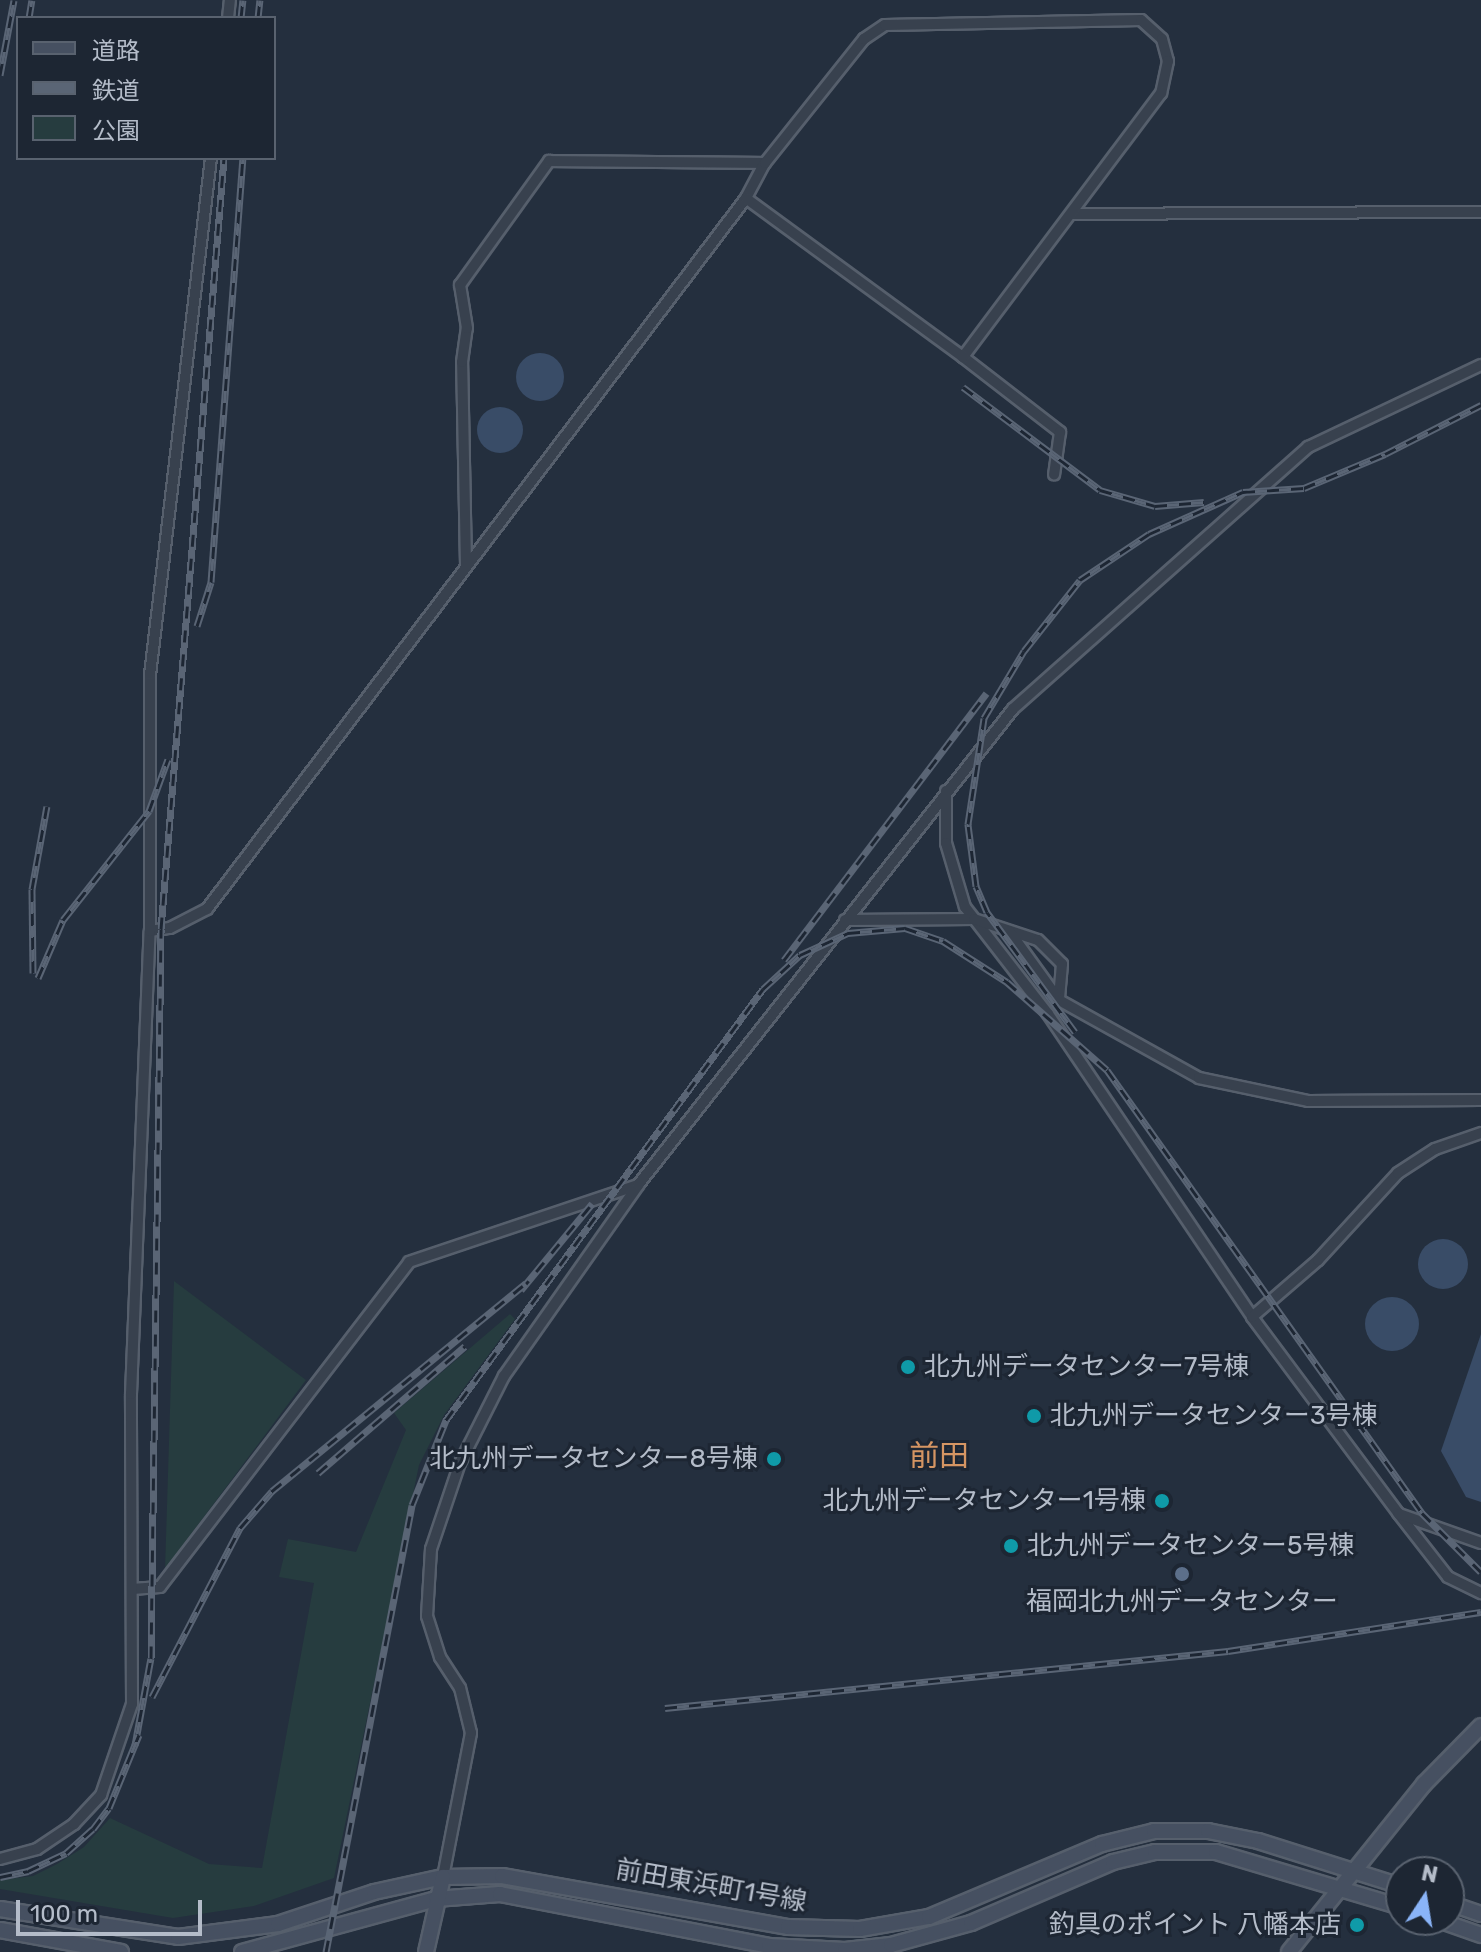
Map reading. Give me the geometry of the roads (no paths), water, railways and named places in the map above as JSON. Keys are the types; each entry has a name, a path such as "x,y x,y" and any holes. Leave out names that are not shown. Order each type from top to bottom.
{"street":[{"path":"150,931 170,928 207,909 746,198 765,163 864,39 885,25 1141,20 1162,39 1168,61 1161,93 963,357"},
{"path":"0,1859 37,1849 74,1824 101,1795 132,1704 131,1394 150,931 150,675 211,160"},
{"path":"466,565 462,362 467,328 460,285 549,161 765,163"},
{"path":"746,198 1060,432 1054,475"},
{"path":"1072,214 1481,212"},
{"path":"426,1952 471,1733 460,1688 440,1657 427,1616 431,1549 460,1463 504,1376 638,1185 1013,709 1308,447 1481,365"},
{"path":"946,791 946,843 965,907 1056,1025 1252,1317 1398,1513 1448,1577 1481,1593"},
{"path":"845,920 974,919 1038,940 1062,964 1059,1000"},
{"path":"1009,931 1059,1000 1199,1078 1245,1092 1308,1101 1481,1100"},
{"path":"1252,1317 1318,1260 1398,1173 1435,1149 1481,1133"},
{"path":"132,1589 160,1587 409,1262 638,1185"},
{"path":"1398,1513 1481,1543"},
{"path":"1289,1952 1429,1778 1481,1726"},
{"name":"前田東浜町1号線","path":"0,1909 178,1937 278,1924 374,1892 443,1877 502,1876 788,1927 860,1929 929,1917 1102,1844 1154,1831 1208,1831 1246,1838 1385,1880"},
{"name":"前田東浜町1号線","path":"242,1952 436,1899 500,1894 769,1946 845,1950 922,1939 1113,1862 1155,1852 1216,1852 1341,1885 1385,1901"},
{"path":"0,1930 121,1952"}],"water":[{"path":"540,353 557,360 564,377 557,394 540,401 523,394 516,377 523,360"},
{"path":"500,407 516,414 523,430 516,446 500,453 484,446 477,430 484,414"},
{"path":"1443,1239 1461,1246 1468,1264 1461,1282 1443,1289 1425,1282 1418,1264 1425,1246"},
{"path":"1392,1297 1411,1305 1419,1324 1411,1343 1392,1351 1373,1343 1365,1324 1373,1305"},
{"path":"1481,1334 1481,1502 1466,1497 1441,1451"}],"railway":[{"path":"0,75 14,0"},
{"path":"29,16 32,0"},
{"path":"241,16 243,0"},
{"path":"258,16 260,0"},
{"path":"135,1745 151,1658 161,929 224,160"},
{"path":"197,626 211,582 243,160"},
{"path":"963,387 1100,490 1155,506 1204,502"},
{"path":"1075,1032 987,912 976,886 968,824 984,718 1024,651 1080,580 1149,534 1243,492 1304,488 1385,454 1481,405"},
{"path":"784,960 987,693"},
{"path":"38,978 63,920 149,811 168,759"},
{"path":"33,973 32,889 47,806"},
{"path":"326,1952 412,1505 446,1420 763,989 800,955 848,933 905,928 943,941 1007,982 1107,1070 1422,1513 1481,1572"},
{"path":"521,1290 592,1204"},
{"path":"152,1697 240,1528 272,1491 526,1283"},
{"path":"318,1473 465,1346"},
{"path":"665,1708 1228,1651 1481,1612"},
{"path":"0,1877 28,1871 66,1853 93,1829 109,1808 139,1735"}],"place":[{"name":"北九州データセンター7号棟","path":"908,1367"},
{"name":"北九州データセンター3号棟","path":"1034,1416"},
{"name":"北九州データセンター8号棟","path":"774,1459"},
{"name":"北九州データセンター1号棟","path":"1162,1501"},
{"name":"北九州データセンター5号棟","path":"1011,1546"},
{"name":"福岡北九州データセンター","path":"1182,1574"},
{"name":"釣具のポイント 八幡本店","path":"1357,1925"}],"district":[{"name":"前田","path":"939,1456"}]}
